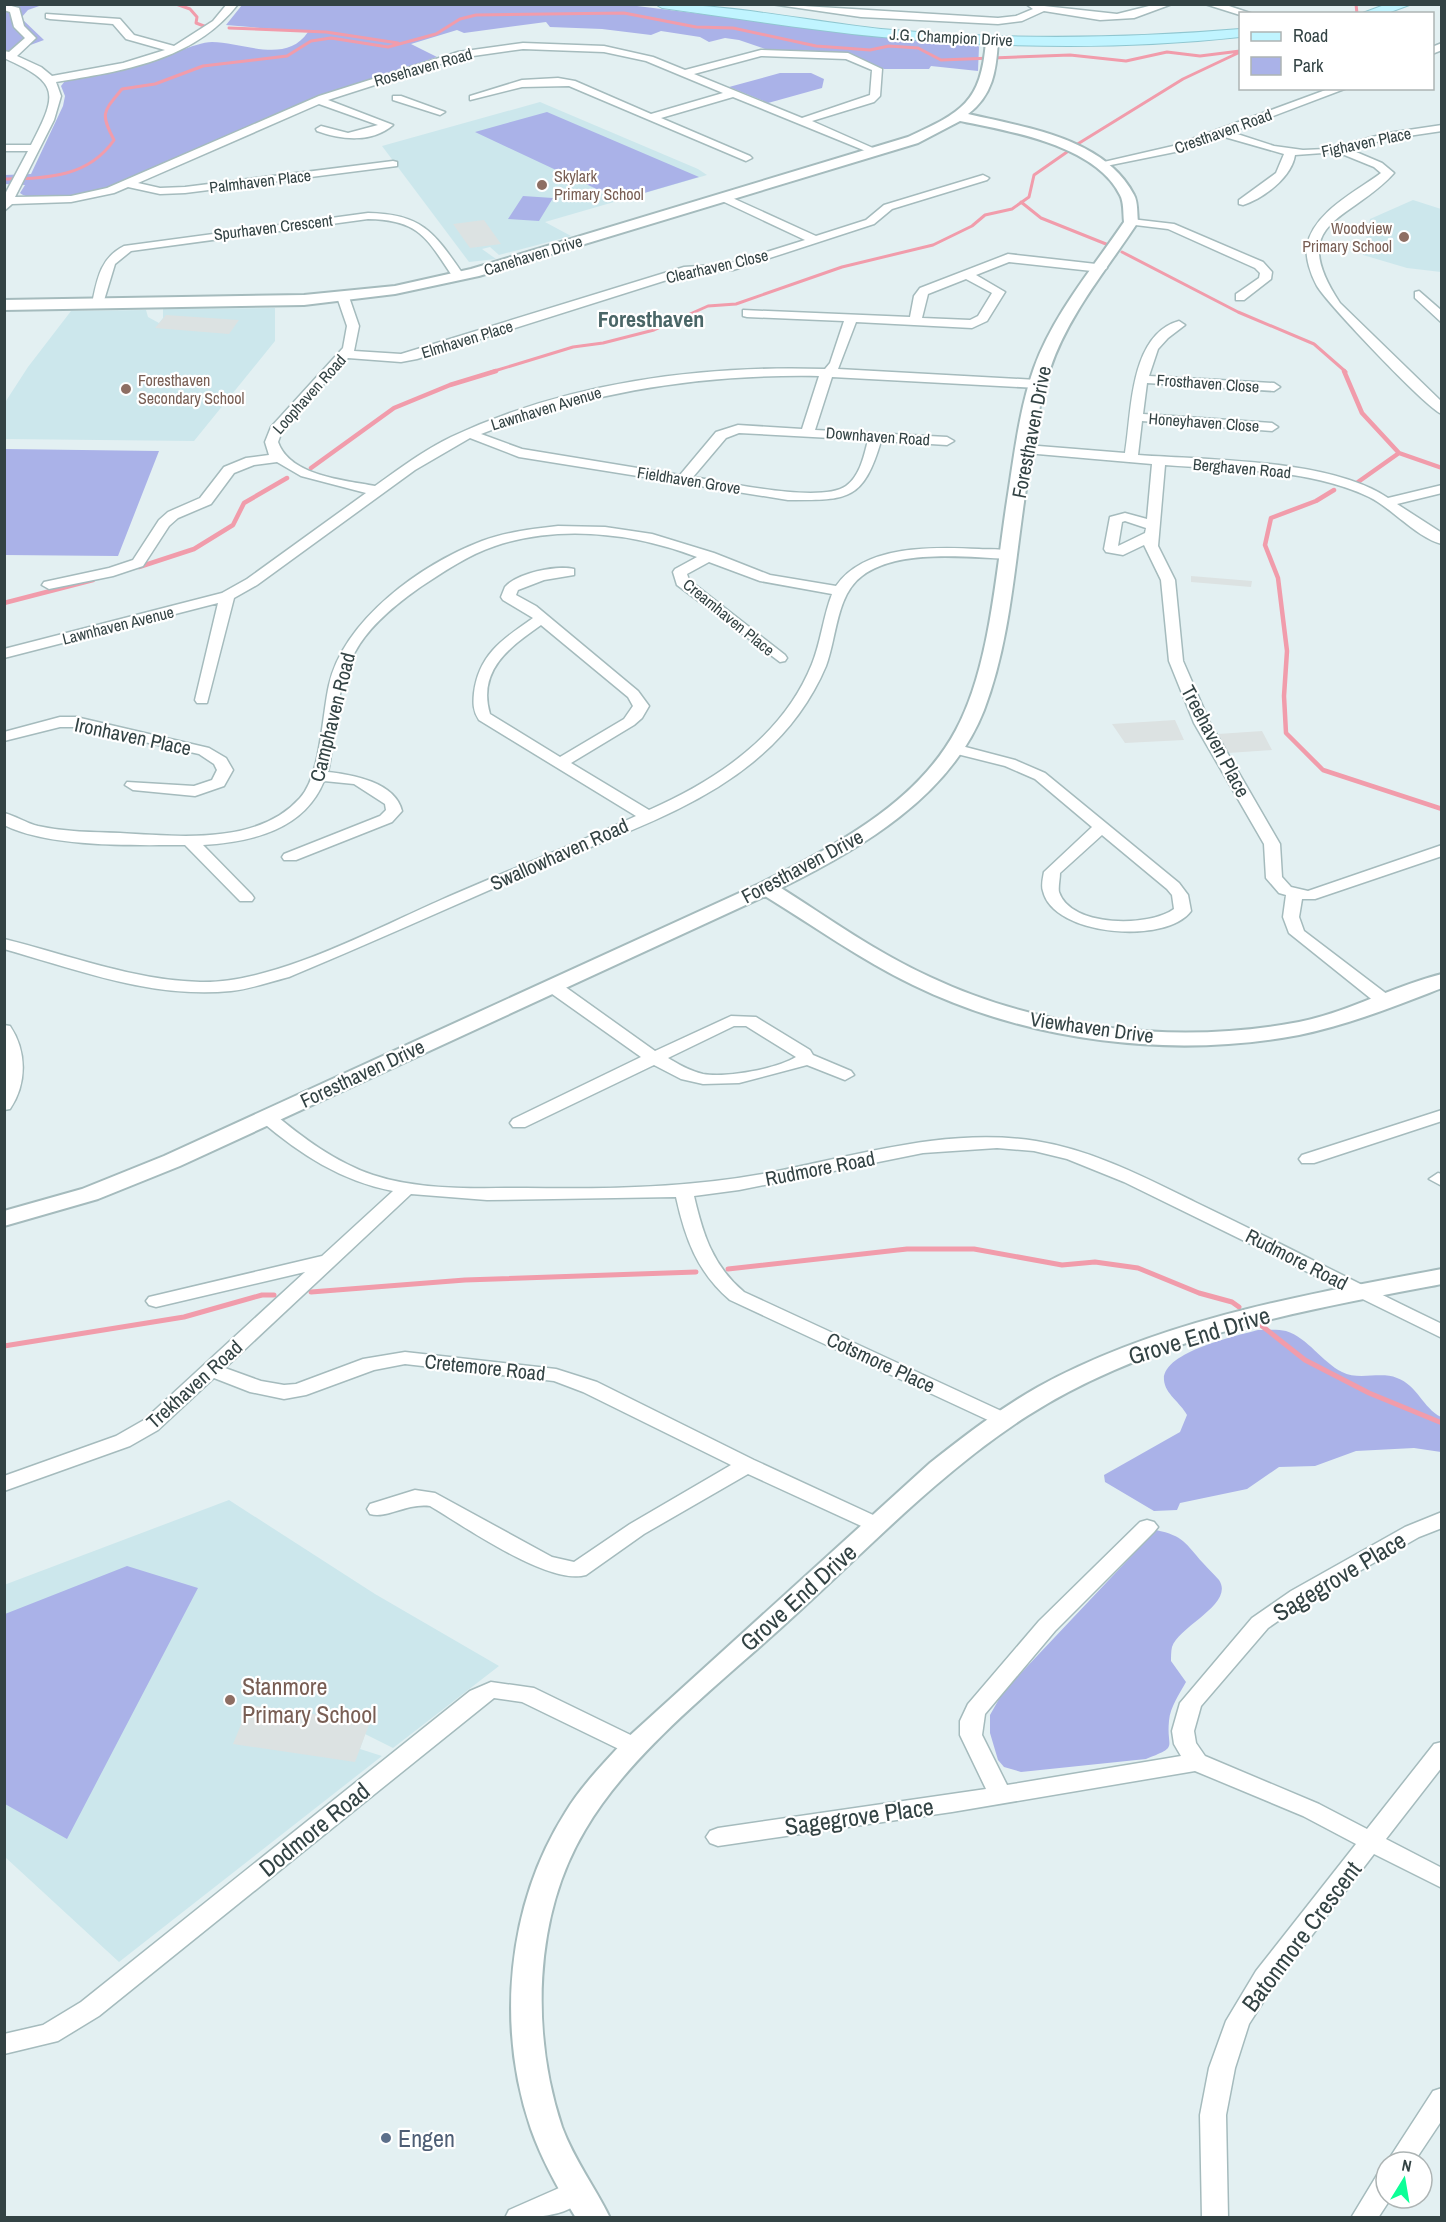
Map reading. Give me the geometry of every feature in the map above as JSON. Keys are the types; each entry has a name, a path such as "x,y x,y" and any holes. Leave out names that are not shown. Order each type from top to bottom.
{"main road":[{"name":"J.G. Champion Drive","path":"662,4 882,33 991,52 1239,33"},
{"path":"1375,12 1405,4"}],"street":[{"path":"50,80 137,62 173,49 219,24 233,4"},
{"path":"776,4 861,14 998,21 1018,19 1043,8"},
{"path":"1029,4 1078,15 1107,17 1149,12 1167,4"},
{"path":"1210,4 1240,12"},
{"path":"4,7 15,10 19,27 31,38 8,55 37,69 50,80 56,96 55,105 6,205"},
{"path":"50,16 116,21 130,37 173,49"},
{"name":"Rosehaven Road","path":"6,205 82,197 127,184 318,100 451,57 523,45 604,49 649,59 877,152"},
{"name":"Canehaven Drive","path":"4,306 343,297 459,277 913,140 957,116 983,89 991,52"},
{"path":"685,73 761,53 849,56 877,69 873,98 802,121"},
{"path":"474,98 519,83 562,82 582,87 746,159"},
{"name":"Cresthaven Road","path":"1101,164 1167,152 1337,90"},
{"path":"651,117 735,93"},
{"path":"397,98 440,112"},
{"path":"318,100 389,117 420,105"},
{"path":"957,116 1048,139 1101,164 1129,194 1132,206 1131,222 1170,226 1259,265 1266,272 1265,279 1240,297"},
{"path":"321,129 353,138 388,125 389,117"},
{"name":"Fighaven Place","path":"1222,133 1290,153 1338,149 1388,136 1442,128"},
{"path":"4,148 35,148"},
{"path":"1338,149 1378,165 1388,173 1329,218 1320,229 1313,246 1322,284 1348,318 1442,410"},
{"path":"1243,202 1268,185 1286,168 1290,153"},
{"name":"Palmhaven Place","path":"127,184 160,190 185,190 393,164"},
{"name":"Clearhaven Close","path":"585,302 688,270 729,267 870,222 888,207 983,178"},
{"name":"Clearhaven Close","path":"724,198 815,240"},
{"name":"Spurhaven Crescent","path":"98,304 108,263 112,257 128,248 368,216 400,218 417,223 459,277"},
{"name":"Foresthaven Drive","path":"4,1219 57,1205 118,1183 267,1117 550,985 766,888 849,844 884,819 928,780 954,749 981,694 1008,555 1037,384 1053,338 1131,222"},
{"path":"915,323 921,293 1012,258 1101,268"},
{"path":"747,313 915,323 976,324 983,318 999,292 966,274"},
{"path":"1419,295 1442,319"},
{"name":"Loophaven Road","path":"343,297 353,326 352,342 347,354 270,437 272,452 278,458 323,479 378,491"},
{"name":"Elmhaven Place","path":"347,354 407,357 585,302"},
{"name":"Downhaven Road","path":"808,432 828,371 836,364 851,319"},
{"path":"1131,458 1142,378 1152,347 1160,336 1179,325"},
{"name":"Lawnhaven Avenue","path":"4,654 226,596 252,582 423,458 470,434 544,405 634,385 712,375 828,371 1037,384"},
{"name":"Frosthaven Close","path":"1142,378 1274,387"},
{"name":"Honeyhaven Close","path":"1137,417 1272,428"},
{"name":"Downhaven Road","path":"684,479 722,435 746,428 947,441"},
{"name":"Fieldhaven Grove","path":"470,434 519,453 788,496 835,495 859,484 876,436"},
{"name":"Berghaven Road","path":"1026,449 1311,475 1349,484 1387,502 1442,540"},
{"path":"49,585 113,572 138,563 164,523 173,515 206,501 208,493 224,482 230,470 240,464 278,458"},
{"name":"Treehaven Place","path":"1159,461 1150,546 1168,580 1171,596 1173,647 1187,690 1202,723 1272,844 1274,878 1285,890 1299,895"},
{"path":"1387,502 1441,489"},
{"name":"Camphaven Road","path":"4,818 27,828 50,832 191,842 246,834 282,821 306,802 320,776 341,669 352,641 379,614 457,556 515,536 582,530 628,533 673,544 768,578 841,591"},
{"name":"Swallowhaven Road","path":"4,944 153,984 204,988 231,986 283,973 647,816 686,798 741,764 784,724 803,699 815,675 841,591 854,576 868,567 909,555 946,552 1008,555"},
{"name":"Creamhaven Place","path":"710,556 680,572 682,582 780,658"},
{"path":"560,763 629,722 637,715 641,706 633,694 540,619 531,609 510,599 508,591 512,587 538,576 569,572"},
{"path":"202,700 226,596"},
{"path":"540,619 489,658 484,672 480,706 484,717 647,816"},
{"name":"Ironhaven Place","path":"4,737 60,722 76,722 204,751 221,761 225,770 218,783 195,791 134,785"},
{"path":"954,749 1010,763 1040,776 1102,827 1173,886 1182,902 1183,911 1177,919 1149,927 1122,926 1076,917 1058,906 1049,882 1052,872 1102,827"},
{"path":"290,857 386,819 394,811 392,802 358,780 320,776"},
{"path":"191,842 246,898"},
{"path":"1386,1002 1297,933 1291,917 1299,895 1318,895 1442,850"},
{"name":"Viewhaven Drive","path":"766,888 910,976 943,992 1010,1014 1079,1029 1156,1037 1256,1034 1323,1023 1442,981"},
{"path":"550,985 687,1077 715,1080 766,1071 798,1063 806,1058"},
{"path":"519,1123 736,1020 754,1024 804,1053 806,1058 845,1075"},
{"path":"4,1030 11,1042 14,1068 10,1098 4,1105"},
{"path":"1308,1159 1442,1114"},
{"name":"Rudmore Road","path":"267,1117 297,1144 327,1163 367,1179 406,1188 500,1194 620,1195 684,1192 739,1184 930,1146 960,1143 1033,1146 1059,1151 1136,1180 1442,1332"},
{"name":"Trekhaven Road","path":"4,1484 138,1434 162,1416 406,1188"},
{"name":"Cotsmore Place","path":"684,1192 697,1248 726,1288 1003,1420"},
{"name":"Trekhaven Road","path":"156,1301 328,1260"},
{"name":"Grove End Drive","path":"594,2217 574,2192 548,2129 537,2090 525,1995 530,1942 543,1891 569,1831 592,1796 635,1747 945,1463 1003,1420 1047,1393 1090,1372 1177,1336 1360,1292 1442,1276"},
{"name":"Cretemore Road","path":"212,1370 257,1387 284,1392 315,1385 370,1364 405,1358 556,1375 590,1387 747,1465 877,1525"},
{"path":"376,1509 415,1497 435,1500 544,1562 558,1568 578,1570 637,1529 747,1465"},
{"name":"Sagegrove Place","path":"718,1837 1197,1762 1185,1744 1183,1731 1191,1703 1260,1623 1299,1596 1412,1532 1442,1519"},
{"path":"1000,1794 971,1735 970,1721 976,1710 1047,1626 1147,1527"},
{"name":"Dodmore Road","path":"4,2044 50,2034 90,2009 478,1697 491,1690 526,1694 635,1747"},
{"name":"Batonmore Crescent","path":"1215,2217 1213,2115 1222,2068 1238,2020 1265,1978 1442,1750"},
{"path":"1197,1762 1311,1810 1442,1879"},
{"path":"1408,2150 1442,2098"},
{"path":"518,2217 574,2192"},
{"path":"1364,2217 1374,2202"}],"shaded area":[{"name":"Skylark Primary School","path":"540,102 698,169 707,175 545,222 571,236 499,255 490,247 482,249 496,259 469,262 382,146"},
{"name":"Woodview Primary School","path":"1413,200 1441,209 1441,272 1407,268 1363,255 1370,219"},
{"path":"484,220 501,244 470,248 453,224"},
{"name":"Foresthaven Secondary School","path":"275,308 275,341 194,441 5,439 4,404 28,367 71,311 146,310 148,317 159,323 163,318 163,309"},
{"path":"166,315 239,320 229,334 155,328"},
{"path":"1191,576 1252,581 1251,587 1191,582"},
{"path":"1175,720 1184,740 1125,743 1112,724"},
{"path":"1262,731 1272,750 1228,753 1218,734"},
{"name":"Stanmore Primary School","path":"229,1500 375,1594 499,1666 393,1748 365,1734 360,1749 382,1756 119,1962 5,1857 4,1585"},
{"path":"249,1705 370,1722 355,1762 233,1744"}],"green space":[{"path":"5,5 42,5 28,10 21,18 44,40 14,51 5,59"},
{"path":"242,5 629,5 846,32 976,44 979,47 978,71 931,66 929,69 884,69 853,56 771,51 739,40 725,38 709,42 700,37 661,31 651,35 602,29 550,27 546,22 464,33 457,30 411,44 437,57 318,97 110,187 64,197 38,198 20,193 25,185 5,184 5,175 31,174 63,106 65,96 61,86 65,81 142,65 205,43 224,43 276,50 299,42 308,32 226,25"},
{"path":"780,73 811,73 824,79 822,88 768,103 729,87"},
{"path":"547,112 699,177 620,200 475,132"},
{"path":"523,196 553,198 539,221 508,219"},
{"path":"5,449 159,451 118,556 5,555"},
{"path":"1258,1330 1283,1330 1294,1334 1335,1368 1349,1375 1384,1375 1404,1381 1429,1408 1441,1417 1441,1452 1414,1448 1356,1451 1315,1466 1279,1467 1247,1489 1180,1503 1177,1510 1154,1511 1105,1482 1104,1475 1180,1432 1187,1415 1167,1390 1164,1380 1167,1370 1175,1361 1187,1353 1218,1341"},
{"path":"1156,1530 1183,1541 1219,1580 1222,1589 1213,1606 1177,1639 1172,1647 1171,1661 1186,1682 1171,1711 1169,1746 1164,1752 1146,1759 1021,1772 1004,1767 998,1760 990,1733 990,1715 1003,1692"},
{"path":"127,1566 198,1588 67,1839 5,1804 5,1614"}],"waterway":[{"path":"176,4 190,9 197,17 196,23 204,26"},
{"path":"1356,4 1357,12"},
{"path":"4,179 35,178 65,173 79,169 104,153 114,140 105,118 107,108 122,89 155,84 203,66 287,56 311,41 331,38 388,47 436,34 460,19 476,15 624,13 696,27 733,28 816,46 870,50 889,46 918,48 941,60 1070,55 1126,61 1167,52 1200,56 1239,51"},
{"path":"229,28 326,32 398,43"},
{"path":"1076,145 1183,79 1238,53"},
{"path":"1021,202 1029,197 1034,175 1067,152"},
{"path":"491,372 573,347 603,343 654,330 708,306 736,304 842,267 933,245 972,226 985,215 1012,209 1021,202"},
{"path":"1021,202 1041,218 1106,244"},
{"path":"1122,252 1238,312 1314,344 1346,372"},
{"path":"311,468 394,408 450,385 496,371"},
{"path":"1344,371 1362,413 1399,453"},
{"path":"1358,482 1399,453"},
{"path":"1399,453 1442,468"},
{"path":"139,567 194,549 233,525 244,503 287,478"},
{"path":"1334,490 1316,501 1271,518 1265,545 1278,578 1287,651 1284,696 1286,733 1323,770 1442,809"},
{"path":"4,603 93,580"},
{"path":"728,1269 907,1249 974,1249 1062,1265 1095,1262 1138,1268 1199,1293 1232,1302 1239,1307"},
{"path":"311,1292 465,1280 696,1272"},
{"path":"4,1346 184,1317 262,1295 274,1295"},
{"path":"1262,1326 1305,1360 1369,1393 1442,1423"}],"place":[{"name":"Skylark Primary School","path":"542,185"},
{"name":"Woodview Primary School","path":"1404,237"},
{"name":"Foresthaven Secondary School","path":"126,389"},
{"name":"Stanmore Primary School","path":"230,1700"},
{"name":"Engen","path":"386,2138"}],"district":[{"name":"Foresthaven","path":"651,319"}]}
